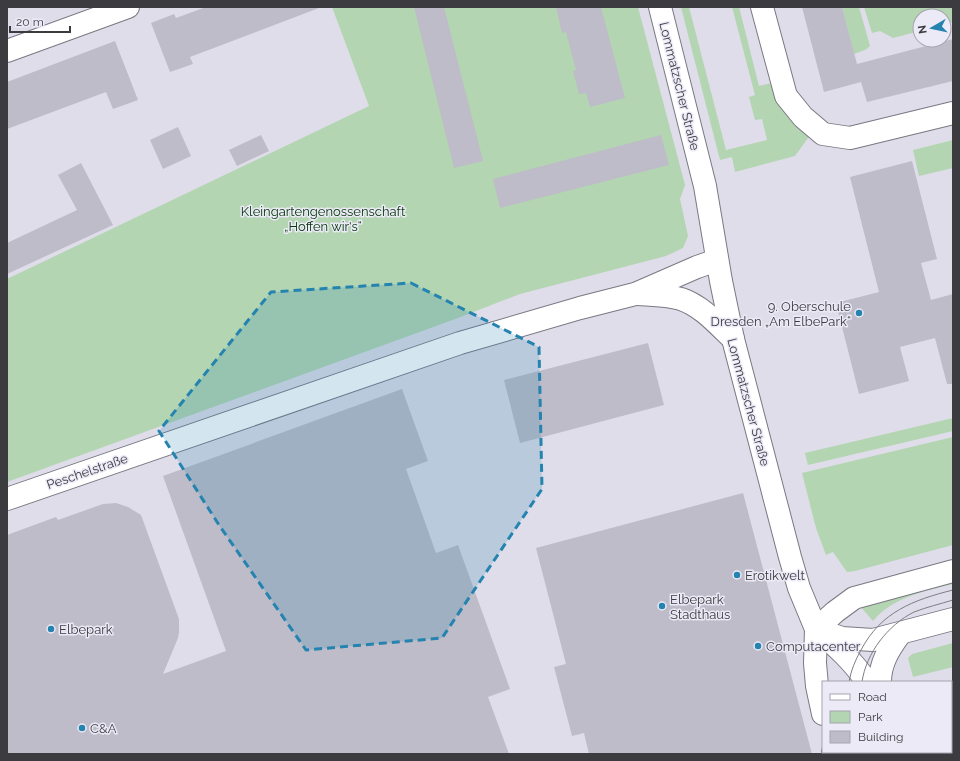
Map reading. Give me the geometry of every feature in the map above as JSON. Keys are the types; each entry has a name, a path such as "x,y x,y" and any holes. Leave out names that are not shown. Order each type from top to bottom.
{"street":[{"path":"7,51 128,7"},
{"name":"Lommatzscher Straße","path":"660,7 705,186 717,260 733,339 790,558 816,629 817,686 822,709"},
{"path":"762,7 786,96 803,118 823,134 850,138 953,113"},
{"path":"635,294 717,260"},
{"path":"635,294 663,295 692,304 709,316 733,339"},
{"name":"Peschelstraße","path":"7,499 460,343 580,308 635,294"},
{"path":"953,571 854,598 816,629 842,638 866,641 900,634 953,619"},
{"name":"Lommatzscher Straße","path":"816,629 836,646 858,670 865,681"},
{"path":"880,681 883,662 890,647 900,634"}],"highlighted area":[{"path":"411,283 539,347 542,489 442,638 306,650 219,525 159,431 271,292"}],"green space":[{"name":"Kleingartengenossenschaft „Hoffen wir's“","path":"332,7 638,7 685,185 680,199 688,236 683,248 666,256 520,294 458,318 7,482 7,279 369,106"},
{"path":"681,7 689,7 726,150 767,140 762,119 755,120 749,97 755,95 732,7 739,7 759,86 772,83 811,134 795,156 735,172 732,157 720,160"},
{"path":"842,7 859,7 870,46 865,50 854,54"},
{"path":"864,7 953,7 952,22 952,8 912,8 912,33 893,38 880,31 872,33"},
{"path":"953,140 953,168 919,176 913,150"},
{"path":"953,418 953,431 808,465 805,453"},
{"path":"953,437 953,545 847,572 833,552 826,555 816,528 802,473"},
{"path":"953,581 953,584 921,592 890,606 873,621 860,606"},
{"path":"953,643 953,667 913,677 908,658 912,654"}],"building":[{"path":"206,7 319,8 190,57 193,64 170,72 151,23 174,14 176,18"},
{"path":"414,7 444,7 483,161 454,168"},
{"path":"556,7 601,7 625,98 590,107 586,93 579,94 573,71 576,70 566,32 562,33"},
{"path":"802,7 842,7 857,64 918,48 952,48 953,39 953,81 867,102 861,82 824,92"},
{"path":"115,41 138,100 113,109 106,92 7,129 7,82"},
{"path":"178,127 191,156 163,169 150,140"},
{"path":"261,135 269,151 237,166 229,150"},
{"path":"661,135 669,165 500,208 493,179"},
{"path":"912,161 937,259 921,263 931,300 953,294 953,384 947,384 935,338 900,347 909,381 859,394 836,303 879,292 850,177"},
{"path":"81,163 113,225 7,274 7,243 77,210 58,175"},
{"path":"648,343 664,405 520,443 504,380"},
{"path":"402,389 428,461 406,469 436,553 458,545 510,689 488,697 509,754 7,754 7,535 56,517 58,520 103,504 116,503 128,507 141,515 179,619 178,638 163,674 226,651 163,476"},
{"name":"Elbepark Stadthaus","path":"743,493 812,754 589,754 584,733 572,736 554,667 566,664 536,548"}],"tram line":[{"path":"849,681 861,650 869,637 888,617 912,603 953,590"},
{"path":"862,681 864,671 873,651 895,624 914,612 953,600"}],"place":[{"name":"9. Oberschule Dresden „Am ElbePark“","path":"859,313"},
{"name":"Erotikwelt","path":"737,575"},
{"name":"Elbepark Stadthaus","path":"662,606"},
{"name":"Elbepark","path":"51,629"},
{"name":"Computacenter","path":"758,646"},
{"name":"C&A","path":"82,728"}]}
